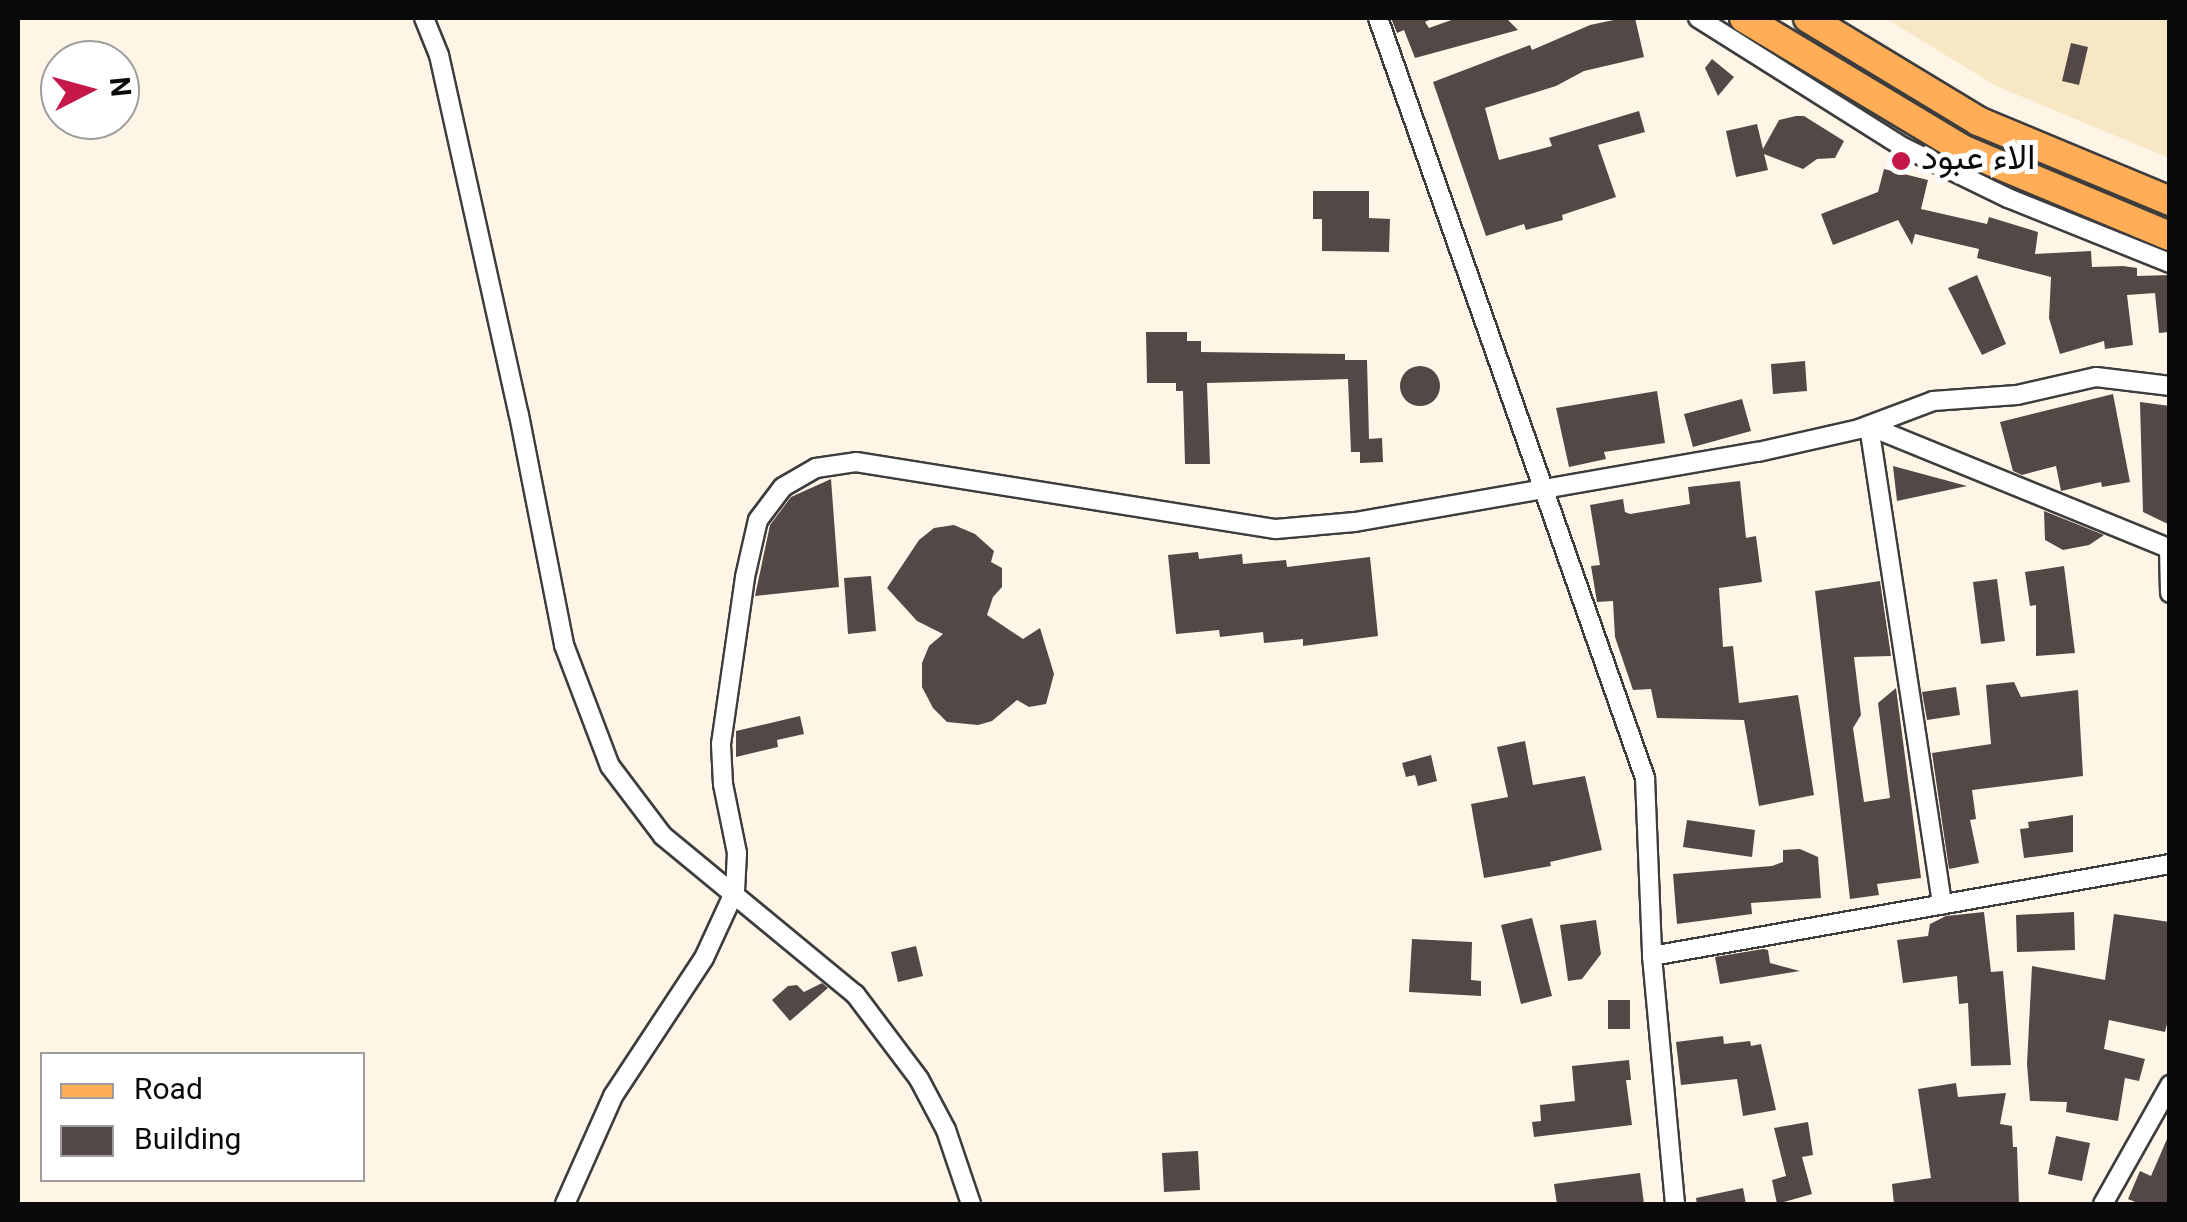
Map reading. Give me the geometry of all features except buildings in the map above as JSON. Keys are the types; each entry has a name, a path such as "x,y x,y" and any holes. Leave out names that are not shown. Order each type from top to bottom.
{"main road":[{"path":"1744,18 1964,150 2170,236"},
{"path":"1808,18 1978,122 2170,201"}],"street":[{"path":"424,18 439,55 564,645 610,766 663,836 735,891 855,994 919,1079 946,1130 971,1204"},
{"path":"1378,18 1645,778 1652,956 1675,1204"},
{"path":"1698,18 1903,147 2008,198 2170,263"},
{"path":"565,1204 613,1096 704,958 735,891 737,853 722,784 722,744 745,577 758,520 783,487 816,468 856,462 1276,529 1355,522 1758,452 1870,426 1933,402 2018,395 2096,377 2170,386"},
{"path":"1870,426 2169,549 2170,593"},
{"path":"1870,426 1942,904"},
{"path":"1652,956 2170,864"},
{"path":"2103,1204 2170,1085"}],"shaded area":[{"path":"1885,18 2169,18 2169,158 1996,86"}],"place":[{"name":"الاء عبود","path":"1901,161"}]}
